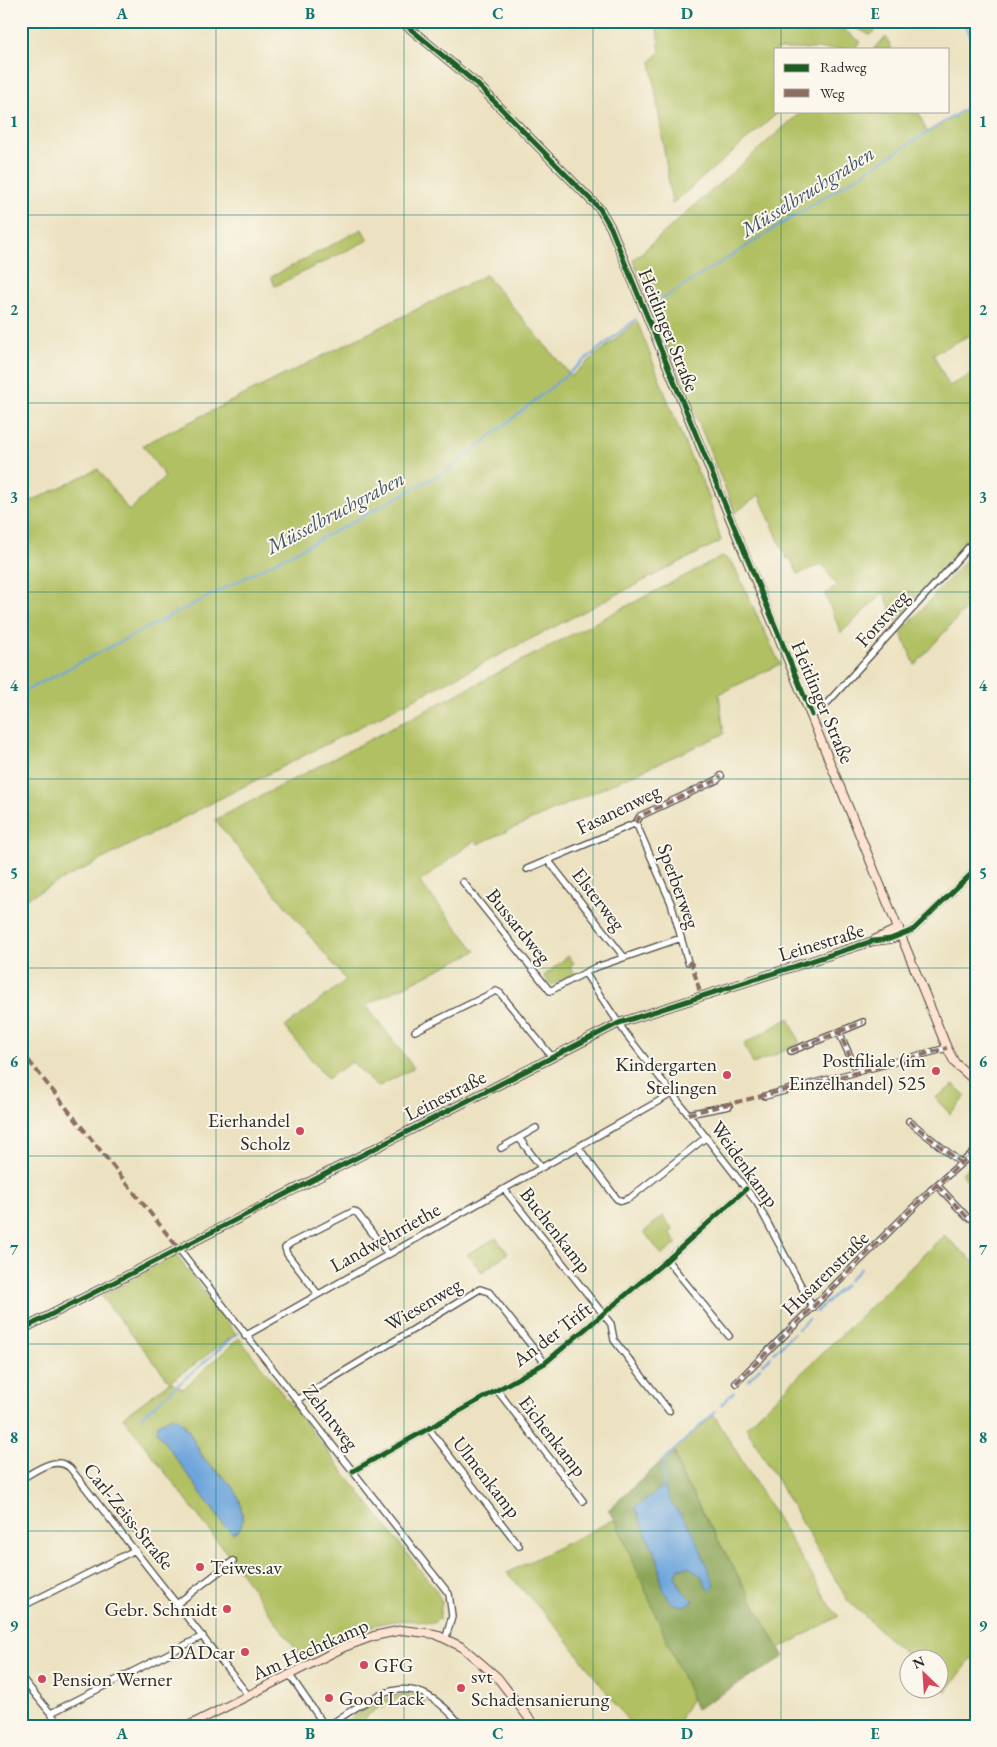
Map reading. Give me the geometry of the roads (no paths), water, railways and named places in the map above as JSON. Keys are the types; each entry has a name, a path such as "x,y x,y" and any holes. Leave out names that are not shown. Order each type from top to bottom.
{"street":[{"name":"Heitlinger Straße","path":"401,21 476,84 588,197 603,216 624,258 947,1048 955,1063 976,1082"},
{"name":"Forstweg","path":"812,715 819,712 976,539"},
{"name":"Fasanenweg","path":"527,869 636,822 640,816 717,780 721,776"},
{"name":"Sperberweg","path":"636,822 672,903 688,962"},
{"name":"Elsterweg","path":"548,860 624,957"},
{"path":"900,931 913,930 973,872"},
{"name":"Bussardweg","path":"463,882 550,991 585,973"},
{"name":"Leinestraße","path":"21,1330 619,1023 873,941 890,939 900,931"},
{"path":"585,973 624,957 681,938"},
{"name":"Weidenkamp","path":"585,973 619,1023 705,1138 757,1203 813,1308"},
{"path":"415,1031 496,991 500,993 552,1057"},
{"path":"791,1051 863,1022"},
{"path":"840,1032 857,1072"},
{"path":"765,1096 947,1048"},
{"name":"Landwehrriethe","path":"246,1336 673,1093"},
{"path":"688,1114 728,1106"},
{"path":"909,1121 961,1163"},
{"path":"501,1148 536,1128"},
{"path":"519,1138 541,1167"},
{"path":"578,1146 622,1202 630,1198 705,1138"},
{"name":"Husarenstraße","path":"736,1383 937,1185 976,1150"},
{"path":"937,1185 967,1217 976,1220"},
{"name":"Buchenkamp","path":"504,1189 603,1314 613,1329 614,1340 669,1411"},
{"name":"An der Trift","path":"354,1471 545,1363 667,1260 746,1189"},
{"path":"318,1294 287,1254 286,1245 354,1211 388,1254"},
{"name":"Zehntweg","path":"179,1249 449,1594 452,1616 446,1638"},
{"path":"667,1260 729,1336"},
{"name":"Wiesenweg","path":"297,1400 480,1289 489,1292 545,1363"},
{"name":"Eichenkamp","path":"497,1390 583,1501"},
{"name":"Ulmenkamp","path":"429,1429 518,1546"},
{"name":"Carl-Zeiss-Straße","path":"21,1479 51,1463 61,1463 68,1466 178,1603 248,1695"},
{"path":"21,1607 135,1550"},
{"path":"178,1603 232,1561"},
{"name":"Am Hechtkamp","path":"188,1726 344,1647 382,1634 411,1630 446,1638 468,1651 497,1677 535,1726"},
{"path":"51,1713 203,1636"},
{"path":"288,1674 327,1726 366,1700 401,1689 426,1694 462,1726"},
{"path":"21,1677 60,1726"}],"water":[{"path":"175,1416 188,1431 205,1460 236,1492 242,1514 239,1530 232,1533 224,1525 157,1432 158,1424"},
{"path":"664,1486 672,1505 694,1534 715,1586 709,1591 701,1576 689,1567 679,1568 675,1577 682,1590 693,1601 684,1606 671,1603 661,1584 658,1560 635,1508"}],"waterway":[{"path":"964,21 976,48"},
{"name":"Müsselbruchgraben","path":"653,305 976,102"},
{"name":"Müsselbruchgraben","path":"21,693 347,525 451,468 636,319"},
{"path":"848,1281 861,1268"},
{"path":"816,1312 845,1285"},
{"path":"798,1329 809,1319"},
{"path":"141,1417 238,1333"},
{"path":"774,1353 794,1333"},
{"path":"763,1364 771,1357"},
{"path":"748,1380 760,1368"},
{"path":"721,1405 734,1392"},
{"path":"664,1486 663,1461 716,1411"}],"place":[{"name":"Postfiliale (im Einzelhandel) 525","path":"936,1071"},
{"name":"Kindergarten Stelingen","path":"727,1075"},
{"name":"Eierhandel Scholz","path":"300,1131"},
{"name":"Teiwes.av","path":"200,1567"},
{"name":"Gebr. Schmidt","path":"227,1609"},
{"name":"DADcar","path":"245,1652"},
{"name":"GFG","path":"364,1665"},
{"name":"Pension Werner","path":"42,1679"},
{"name":"svt Schadensanierung","path":"461,1688"},
{"name":"Good Lack","path":"329,1698"}]}
